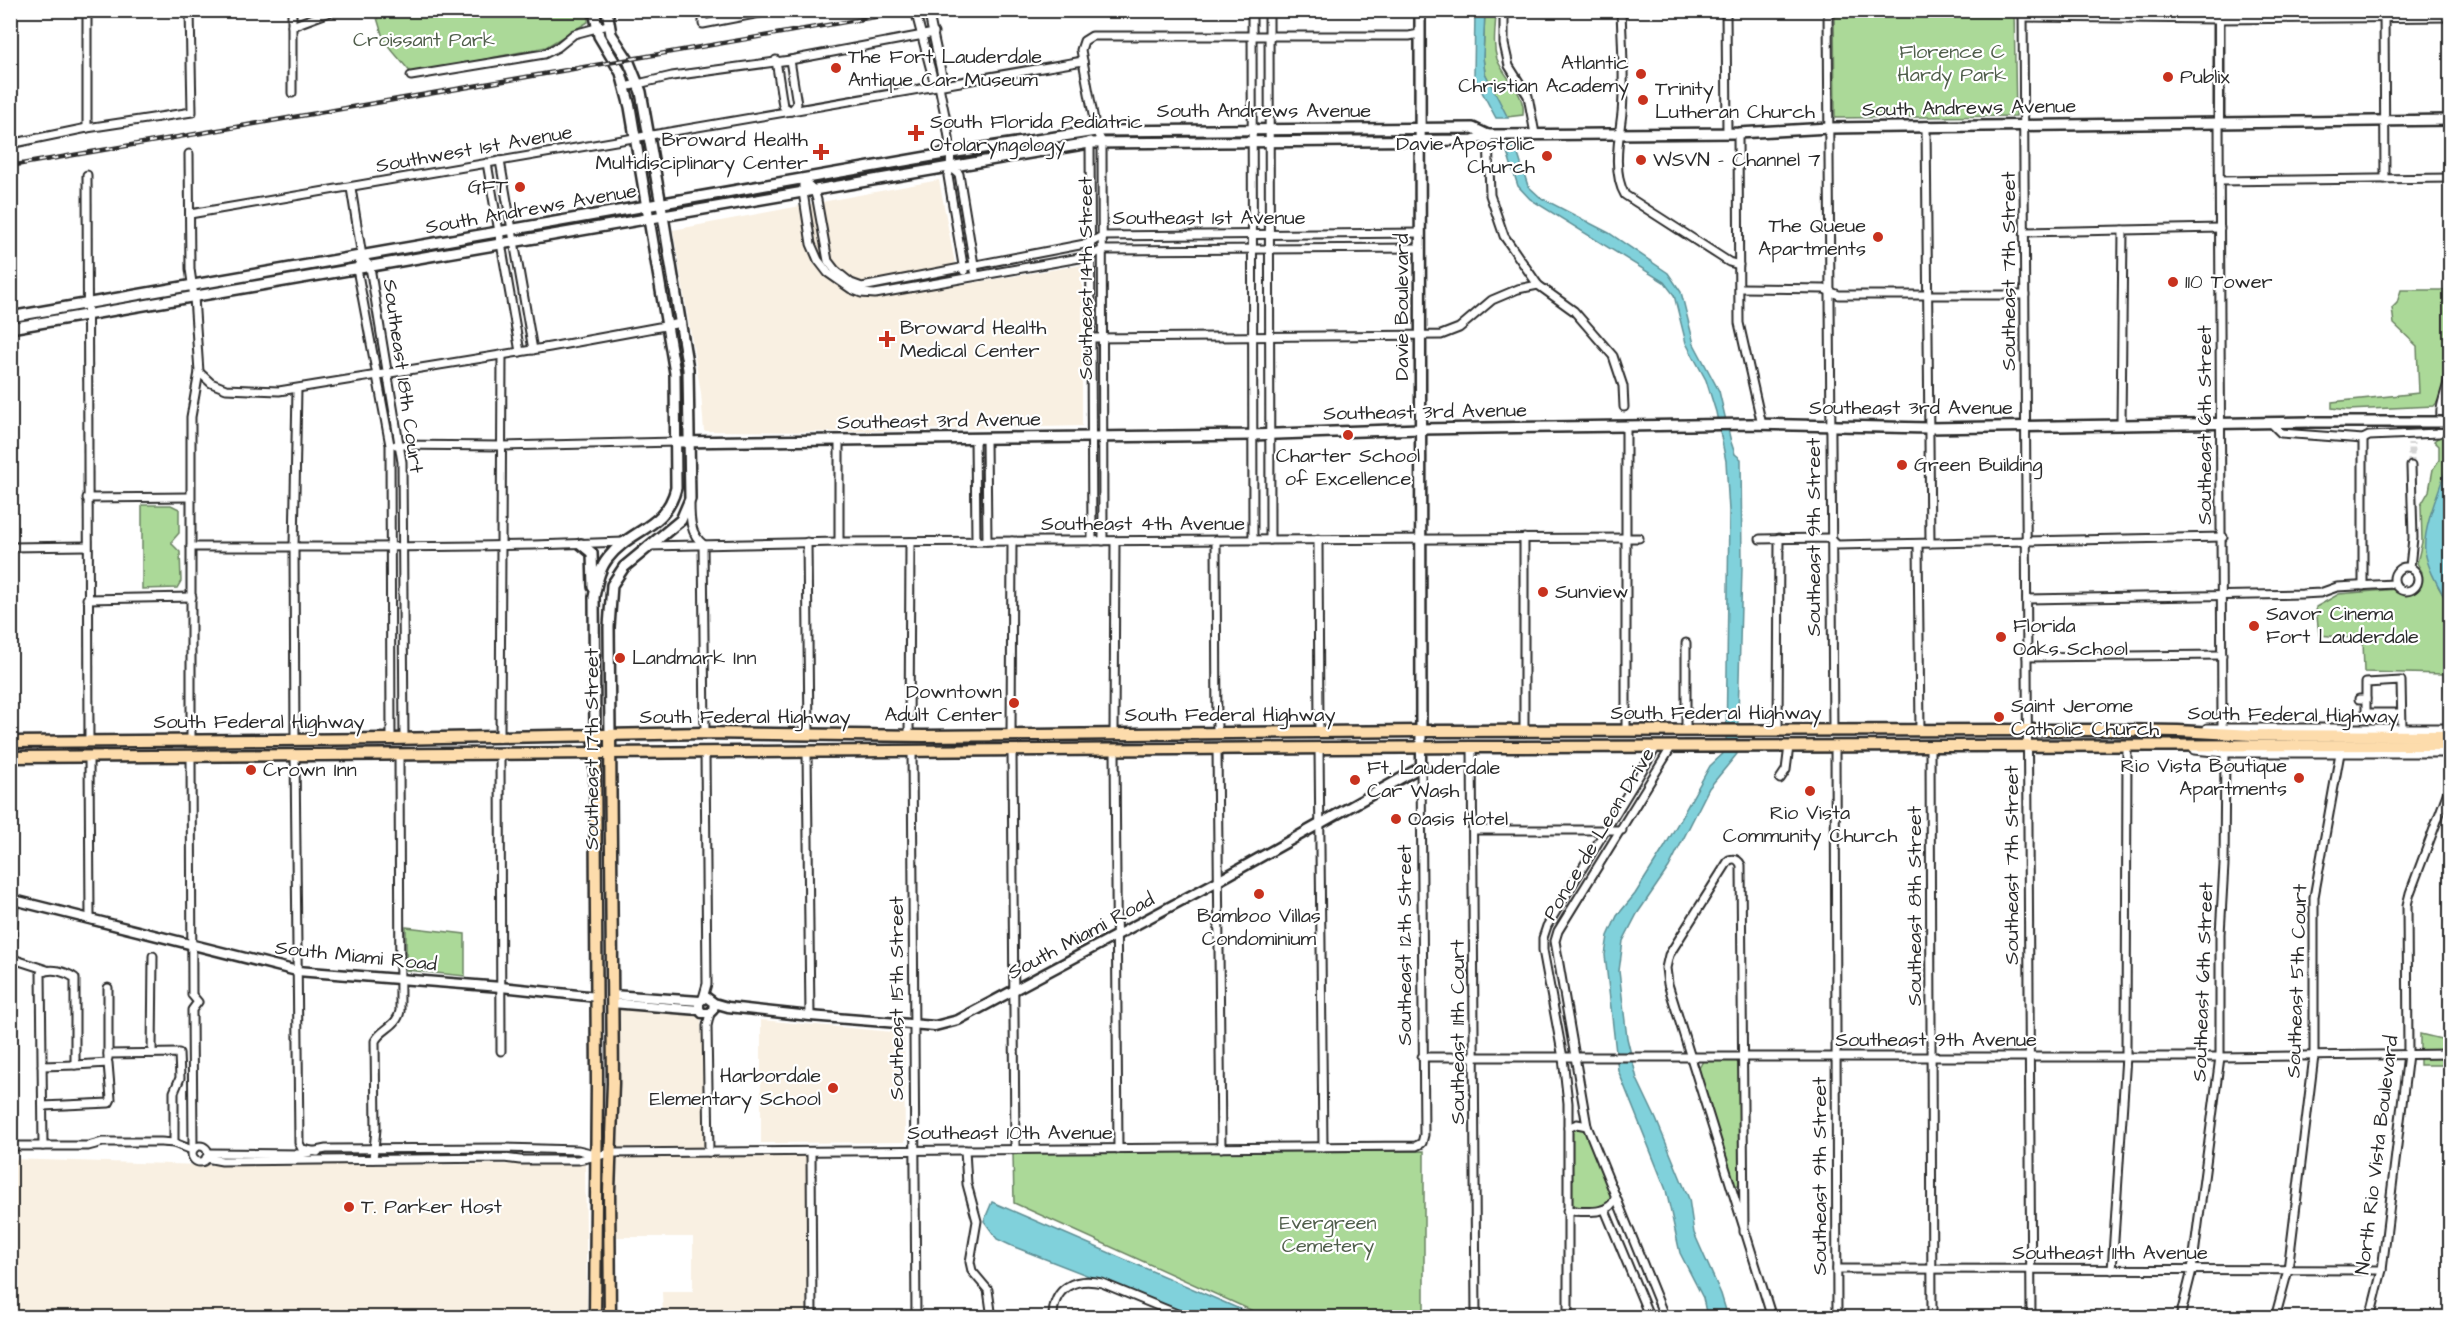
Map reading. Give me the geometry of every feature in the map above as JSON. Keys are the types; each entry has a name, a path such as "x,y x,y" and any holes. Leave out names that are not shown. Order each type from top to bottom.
{"main road":[{"path":"594,10 596,28"},
{"path":"607,10 608,25 628,60 637,82 663,216 688,369 690,499"},
{"name":"Davie Boulevard","path":"1420,10 1421,748"},
{"name":"Southeast 17th Street","path":"595,1317 597,997 594,597 598,576 610,555 663,516 672,504 676,488 675,373 649,218 625,87 616,62 596,28"},
{"name":"South Andrews Avenue","path":"10,328 1089,143 1473,140 1488,135 1738,133 1926,126 2451,120"},
{"name":"South Andrews Avenue","path":"10,317 950,153 1096,130 1473,128 1488,135"},
{"name":"Southeast 3rd Avenue","path":"676,442 1252,435 1420,429 1751,424 1928,428 2451,422"},
{"name":"Southeast 17th Street","path":"610,1317 612,999 609,650 612,585 624,567 681,520 690,499"},
{"path":"581,544 592,553 594,597"},
{"path":"594,649 609,650"},
{"name":"South Federal Highway","path":"10,742 500,738 705,733 924,736 1421,731 2178,731 2252,735 2451,736"},
{"path":"1606,747 1621,738 1626,731"},
{"path":"1657,746 1666,738 1686,731"},
{"path":"1809,746 1821,741 1833,731"},
{"path":"1835,746 1838,741 1856,731"},
{"path":"1217,748 1240,733"},
{"path":"1198,749 1217,734"},
{"path":"886,751 909,736"},
{"path":"912,751 924,736"},
{"path":"380,754 404,739"},
{"path":"399,754 405,747 420,739"},
{"path":"191,756 200,747 214,740"},
{"path":"173,756 184,750 191,741"},
{"name":"South Federal Highway","path":"10,757 1217,748 2451,745"},
{"path":"597,997 612,1020"}],"street":[{"path":"87,10 87,128"},
{"path":"10,144 87,128 192,112 190,10"},
{"path":"292,10 292,93"},
{"path":"292,27 335,10"},
{"path":"703,10 703,24 776,10"},
{"path":"915,10 933,78 939,85"},
{"path":"928,10 942,76 939,85 950,153 951,167 948,176 965,278"},
{"path":"1252,10 1253,540"},
{"path":"1269,10 1270,540"},
{"path":"1504,10 1504,44 1509,66 1528,96 1535,134"},
{"path":"1622,10 1622,114 1618,133 1620,187 1624,195 1729,262 1739,265"},
{"path":"1726,10 1727,133"},
{"name":"Southeast 9th Street","path":"1828,10 1833,731"},
{"path":"2023,14 2451,16"},
{"name":"Southeast 7th Street","path":"2023,14 2031,1317"},
{"path":"2384,14 2385,179"},
{"path":"2219,15 2219,123"},
{"path":"411,76 544,54 558,47 574,34 608,25"},
{"path":"625,87 637,82 777,60 790,60 934,33"},
{"path":"1096,130 1081,50 1084,41 1092,36 1409,36 1419,34"},
{"path":"777,60 783,106 791,111 796,104 790,60"},
{"name":"Southwest 1st Avenue","path":"190,214 1083,61"},
{"name":"Southeast 6th Street","path":"2219,123 2223,537 2222,727"},
{"path":"1926,126 1930,543"},
{"name":"Southeast 14th Street","path":"1096,130 1102,142 1103,541"},
{"name":"Southeast 14th Street","path":"1092,541 1089,143 1096,130"},
{"path":"1738,133 1742,340 1762,425"},
{"path":"1488,135 1490,195 1504,236 1538,285 1574,311 1613,356 1623,386 1624,407"},
{"path":"189,154 192,285 199,372 191,417 191,741"},
{"path":"500,161 533,350"},
{"path":"487,163 520,352"},
{"path":"951,167 959,174 976,276"},
{"path":"87,175 89,742"},
{"path":"2220,181 2451,178"},
{"path":"803,180 814,190 828,261 835,270 861,290"},
{"path":"803,180 802,192 811,244 818,260 828,273 861,290 875,294 1090,256 1102,250"},
{"path":"351,188 362,256"},
{"path":"956,218 966,216"},
{"path":"2025,232 2220,228"},
{"path":"2121,426 2123,230"},
{"name":"Southeast 1st Avenue","path":"861,290 1090,243 1102,236 1420,233"},
{"name":"Southeast 1st Avenue","path":"1102,250 1420,248"},
{"name":"Southeast 18th Court","path":"362,256 370,267 400,444 404,739"},
{"name":"Southeast 18th Court","path":"362,256 357,269 390,445 391,739"},
{"path":"1024,257 1026,267"},
{"path":"508,282 521,279"},
{"path":"1091,338 1441,335 1459,328 1492,300 1518,289 1538,285"},
{"path":"1740,288 1824,289 1839,295 2025,295"},
{"path":"199,372 211,383 226,390 259,392 297,389 681,323"},
{"path":"500,738 502,355"},
{"path":"2271,423 2281,434 2363,439 2369,436 2411,439 2439,433 2442,427 2441,410 2449,387 2451,371"},
{"path":"295,740 294,547 297,389"},
{"path":"1626,426 1626,731"},
{"path":"975,438 976,541"},
{"path":"986,438 987,541"},
{"path":"2363,439 2363,586"},
{"path":"839,441 839,542"},
{"name":"Southeast 3rd Avenue","path":"390,445 501,446 676,442"},
{"path":"2027,599 2302,594 2320,593 2337,587 2394,584 2405,591 2415,587 2418,576 2410,567 2413,538 2411,466"},
{"path":"87,498 190,497"},
{"path":"690,499 691,523 697,539 703,544 705,733"},
{"path":"1760,539 1830,538 1838,545 2223,537"},
{"path":"1524,538 1524,732"},
{"name":"Southeast 4th Avenue","path":"648,546 807,542 1639,538"},
{"path":"1778,731 1779,538"},
{"path":"1318,539 1319,733"},
{"path":"1216,540 1217,734"},
{"path":"1011,735 1012,541"},
{"path":"1114,734 1115,541"},
{"path":"191,547 392,545 501,547 626,542"},
{"path":"807,542 809,734"},
{"path":"909,542 909,736"},
{"path":"1918,543 1920,731"},
{"path":"10,547 87,546"},
{"path":"2394,584 2395,572 2402,567 2410,567"},
{"path":"87,599 192,597"},
{"path":"1686,644 1686,731"},
{"path":"2027,657 2222,655"},
{"path":"2402,713 2366,713 2362,699 2366,683 2401,681 2402,713 2402,728"},
{"path":"2178,731 2222,727 2451,728"},
{"name":"Ponce de Leon Drive","path":"1568,1317 1568,1103 1563,1058 1545,959 1544,938 1547,926 1657,746"},
{"name":"Ponce de Leon Drive","path":"1665,1317 1587,1126 1554,942 1558,931 1672,746"},
{"path":"1780,779 1786,770 1789,746"},
{"name":"Southeast 9th Street","path":"1835,746 1837,1317"},
{"name":"Southeast 8th Street","path":"1930,746 1932,1317"},
{"path":"2112,1270 2126,1056 2127,746"},
{"path":"2158,746 2225,753 2451,753"},
{"name":"Southeast 11th Court","path":"1472,747 1476,1317"},
{"path":"1217,748 1221,1148"},
{"path":"1319,748 1323,1147"},
{"name":"Southeast 12th Street","path":"1421,748 1424,1135 1422,1143"},
{"path":"1012,750 1015,1148"},
{"path":"1115,750 1118,1149"},
{"name":"Southeast 15th Street","path":"912,751 916,1317"},
{"path":"705,752 709,1152"},
{"path":"807,752 810,1016"},
{"path":"500,753 501,1051"},
{"name":"Southeast 6th Street","path":"2180,1317 2192,1270 2220,1057 2220,934 2224,865 2225,753"},
{"name":"Southeast 5th Court","path":"2275,1317 2288,1270 2314,1056 2314,897 2340,753"},
{"path":"373,1159 376,1129 375,1041 379,1034 398,1020 400,979 399,754"},
{"path":"295,755 299,1143 305,1150 317,1152"},
{"path":"191,756 192,995 198,1002 192,1010 193,1149"},
{"path":"89,757 90,918"},
{"name":"South Miami Road","path":"612,999 913,1024 946,1024 1014,991 1218,881 1421,767"},
{"path":"1633,785 1645,793"},
{"name":"North Rio Vista Boulevard","path":"2370,1317 2382,1270 2408,1054 2407,905 2451,786"},
{"path":"1473,830 1622,830"},
{"path":"1744,1232 1741,865 1738,860 1728,860 1670,955 1666,968 1668,984 1744,1232 1772,1317"},
{"path":"12,900 12,959 47,970 56,970 75,978 75,1065"},
{"name":"South Miami Road","path":"12,900 297,971 597,997"},
{"path":"152,1053 153,956"},
{"path":"43,1146 41,972 47,970"},
{"path":"43,1106 109,1104 111,1099 108,1063 108,988"},
{"path":"1558,1035 1564,1036 1570,1033"},
{"path":"108,1054 179,1053 180,1077 174,1092 174,1143"},
{"name":"Southeast 9th Avenue","path":"1422,1058 2220,1057 2451,1054"},
{"path":"42,1066 108,1063"},
{"path":"1568,1128 1577,1124 1587,1126"},
{"name":"Southeast 10th Avenue","path":"10,1146 88,1146 103,1142 174,1143 193,1149 202,1146 207,1156 222,1161 578,1160 611,1153 1416,1146 1422,1143"},
{"name":"Southeast 10th Avenue","path":"193,1149 192,1157 196,1161 202,1161 207,1156 301,1154 326,1149 578,1150 597,1155"},
{"path":"422,1159 423,1149"},
{"path":"965,1150 967,1184 977,1221 970,1262 972,1271 988,1290 992,1317"},
{"path":"811,1152 812,1317"},
{"path":"1730,1185 1744,1185"},
{"path":"1567,1211 1605,1210 1611,1206 1615,1197"},
{"path":"1605,1210 1650,1317"},
{"path":"1609,1220 1614,1213 1621,1212"},
{"name":"Southeast 11th Avenue","path":"1837,1269 2382,1270"},
{"path":"1053,1317 1056,1297 1070,1283 1090,1280 1187,1317"}],"shaded area":[{"name":"Broward Health Medical Center","path":"939,180 959,285 1082,265 1082,426 828,432 704,431 701,393 673,230"},
{"path":"618,1005 701,1010 705,1155 808,1154 807,1317 663,1317 662,1291 693,1291 693,1237 616,1237"},
{"name":"Harbordale Elementary School","path":"761,1020 904,1033 905,1142 761,1143"},
{"path":"10,1159 202,1165 585,1164 587,1317 11,1317"}],"green space":[{"name":"Croissant Park","path":"375,11 588,11 588,22 546,47 412,74 384,41"},
{"path":"1485,11 1496,11 1494,41 1497,59 1518,93 1523,115 1507,117 1485,73 1483,57"},
{"name":"Florence C Hardy Park","path":"1834,11 2014,11 2016,116 1835,118"},
{"path":"2401,290 2450,290 2448,368 2440,397 2434,406 2348,410 2332,408 2332,402 2419,393 2417,346 2394,324 2392,308 2397,303"},
{"path":"2450,391 2450,457 2441,488 2438,586 2450,607 2450,701 2445,701 2444,674 2364,672 2363,639 2319,635 2316,607 2339,594 2420,587 2422,572 2417,563 2422,542 2421,505 2429,491 2433,469 2439,460 2439,446 2434,441 2446,431 2447,401"},
{"path":"142,505 171,505 179,509 179,533 172,541 180,552 181,581 177,588 142,589"},
{"path":"406,927 465,934 465,976 406,970"},
{"path":"2420,1034 2450,1041 2450,1065 2420,1065"},
{"path":"1703,1061 1736,1061 1740,1065 1741,1182 1737,1186 1732,1183 1698,1070"},
{"path":"1576,1127 1582,1127 1586,1133 1611,1192 1612,1197 1609,1204 1590,1208 1571,1204 1571,1131"},
{"name":"Evergreen Cemetery","path":"1424,1151 1424,1317 1266,1317 1014,1203 1013,1153"}],"water":[{"path":"1475,11 1485,11 1483,57 1485,73 1508,118 1496,118 1474,77"},
{"path":"1516,148 1528,186 1541,198 1609,233 1668,273 1681,292 1694,344 1719,391 1731,442 1735,454 1741,459 1742,567 1737,754 1709,788 1669,867 1637,914 1623,941 1619,971 1627,1038 1637,1079 1689,1199 1694,1233 1721,1294 1728,1317 1707,1317 1703,1298 1680,1253 1666,1190 1618,1070 1605,955 1608,936 1617,916 1635,894 1664,848 1710,766 1726,751 1729,511 1726,461 1716,412 1706,380 1686,343 1674,295 1664,282 1530,199 1518,186 1506,149"},
{"path":"2450,457 2450,607 2429,566 2425,541 2430,517"},
{"path":"992,1202 1258,1317 1194,1317 1012,1246 997,1239 984,1221"}],"tunnel":[{"path":"2411,443 2411,466"}],"railway":[{"path":"10,166 915,10"}],"place":[{"name":"The Fort Lauderdale Antique Car Museum","path":"836,68"},
{"name":"Atlantic Christian Academy","path":"1641,74"},
{"name":"Publix","path":"2168,77"},
{"name":"Trinity Lutheran Church","path":"1643,100"},
{"name":"South Florida Pediatric Otolaryngology","path":"916,133"},
{"name":"Broward Health Multidisciplinary Center","path":"821,152"},
{"name":"Davie Apostolic Church","path":"1547,156"},
{"name":"WSVN - Channel 7","path":"1641,160"},
{"name":"GFT","path":"520,187"},
{"name":"The Queue Apartments","path":"1878,237"},
{"name":"110 Tower","path":"2173,282"},
{"name":"Broward Health Medical Center","path":"887,339"},
{"name":"Charter School of Excellence","path":"1348,435"},
{"name":"Green Building","path":"1902,465"},
{"name":"Sunview","path":"1543,592"},
{"name":"Savor Cinema Fort Lauderdale","path":"2254,626"},
{"name":"Florida Oaks School","path":"2001,637"},
{"name":"Landmark Inn","path":"620,658"},
{"name":"Downtown Adult Center","path":"1014,703"},
{"name":"Saint Jerome Catholic Church","path":"1999,717"},
{"name":"Crown Inn","path":"251,770"},
{"name":"Rio Vista Boutique Apartments","path":"2299,778"},
{"name":"Ft. Lauderdale Car Wash","path":"1355,780"},
{"name":"Rio Vista Community Church","path":"1810,791"},
{"name":"Oasis Hotel","path":"1396,819"},
{"name":"Bamboo Villas Condominium","path":"1259,894"},
{"name":"Harbordale Elementary School","path":"833,1088"},
{"name":"T. Parker Host","path":"349,1207"}]}
